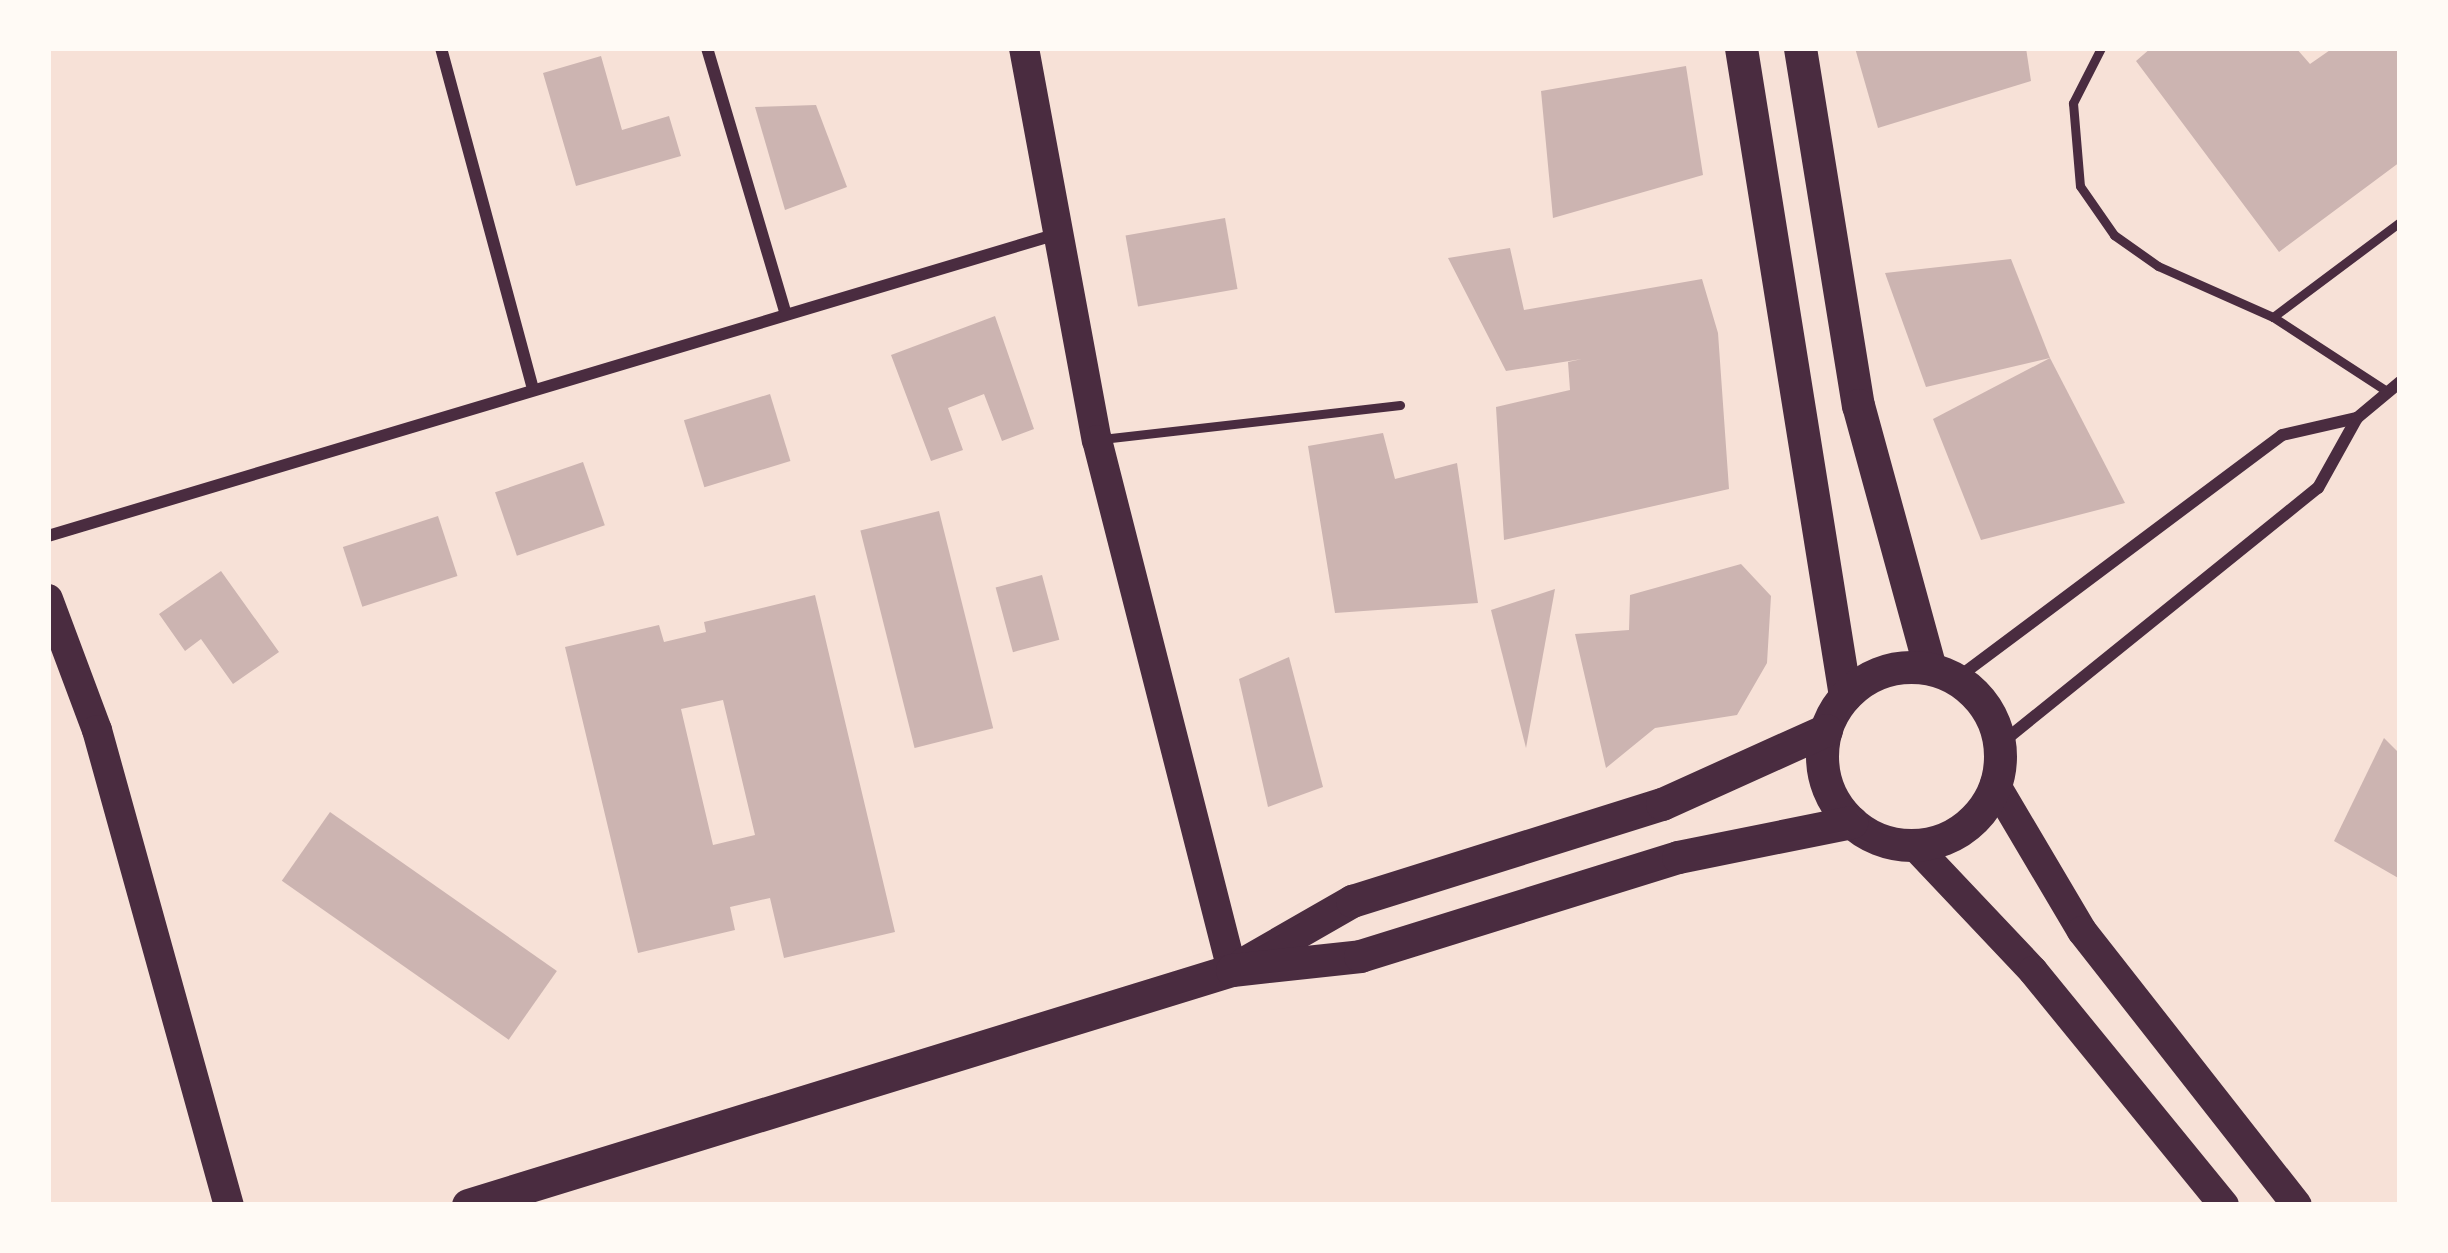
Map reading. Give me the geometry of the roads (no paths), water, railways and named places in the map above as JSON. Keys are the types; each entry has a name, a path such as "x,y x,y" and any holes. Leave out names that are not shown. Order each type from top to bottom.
{"highway":[{"path":"1742,48 1845,696"},
{"path":"468,1205 1232,970 1360,956 1678,857 1852,822 1913,845 1955,834 1996,784 1999,745 1985,706 1943,674 1874,479 1799,48"},
{"path":"1852,822 1826,780 1826,730 1845,696 1884,670 1943,674"},
{"path":"1232,970 1352,901 1662,804 1826,730"}],"main road":[{"path":"1024,48 1054,235 1097,440 1232,970"},
{"path":"48,599 97,730 229,1205"},
{"path":"1996,784 2082,931 2296,1205"},
{"path":"1913,845 2033,970 2224,1205"}],"street":[{"path":"441,48 532,385"},
{"path":"707,48 785,311"},
{"path":"48,536 532,385 1054,235"},
{"path":"1999,745 2318,488 2357,418 2394,387"},
{"path":"1943,674 2282,435 2357,418"}],"lane":[{"path":"2101,48 2073,103 2080,186 2114,235 2158,266 2273,317 2394,387"},
{"path":"2273,317 2400,222"},
{"path":"1097,440 1400,405"}]}
